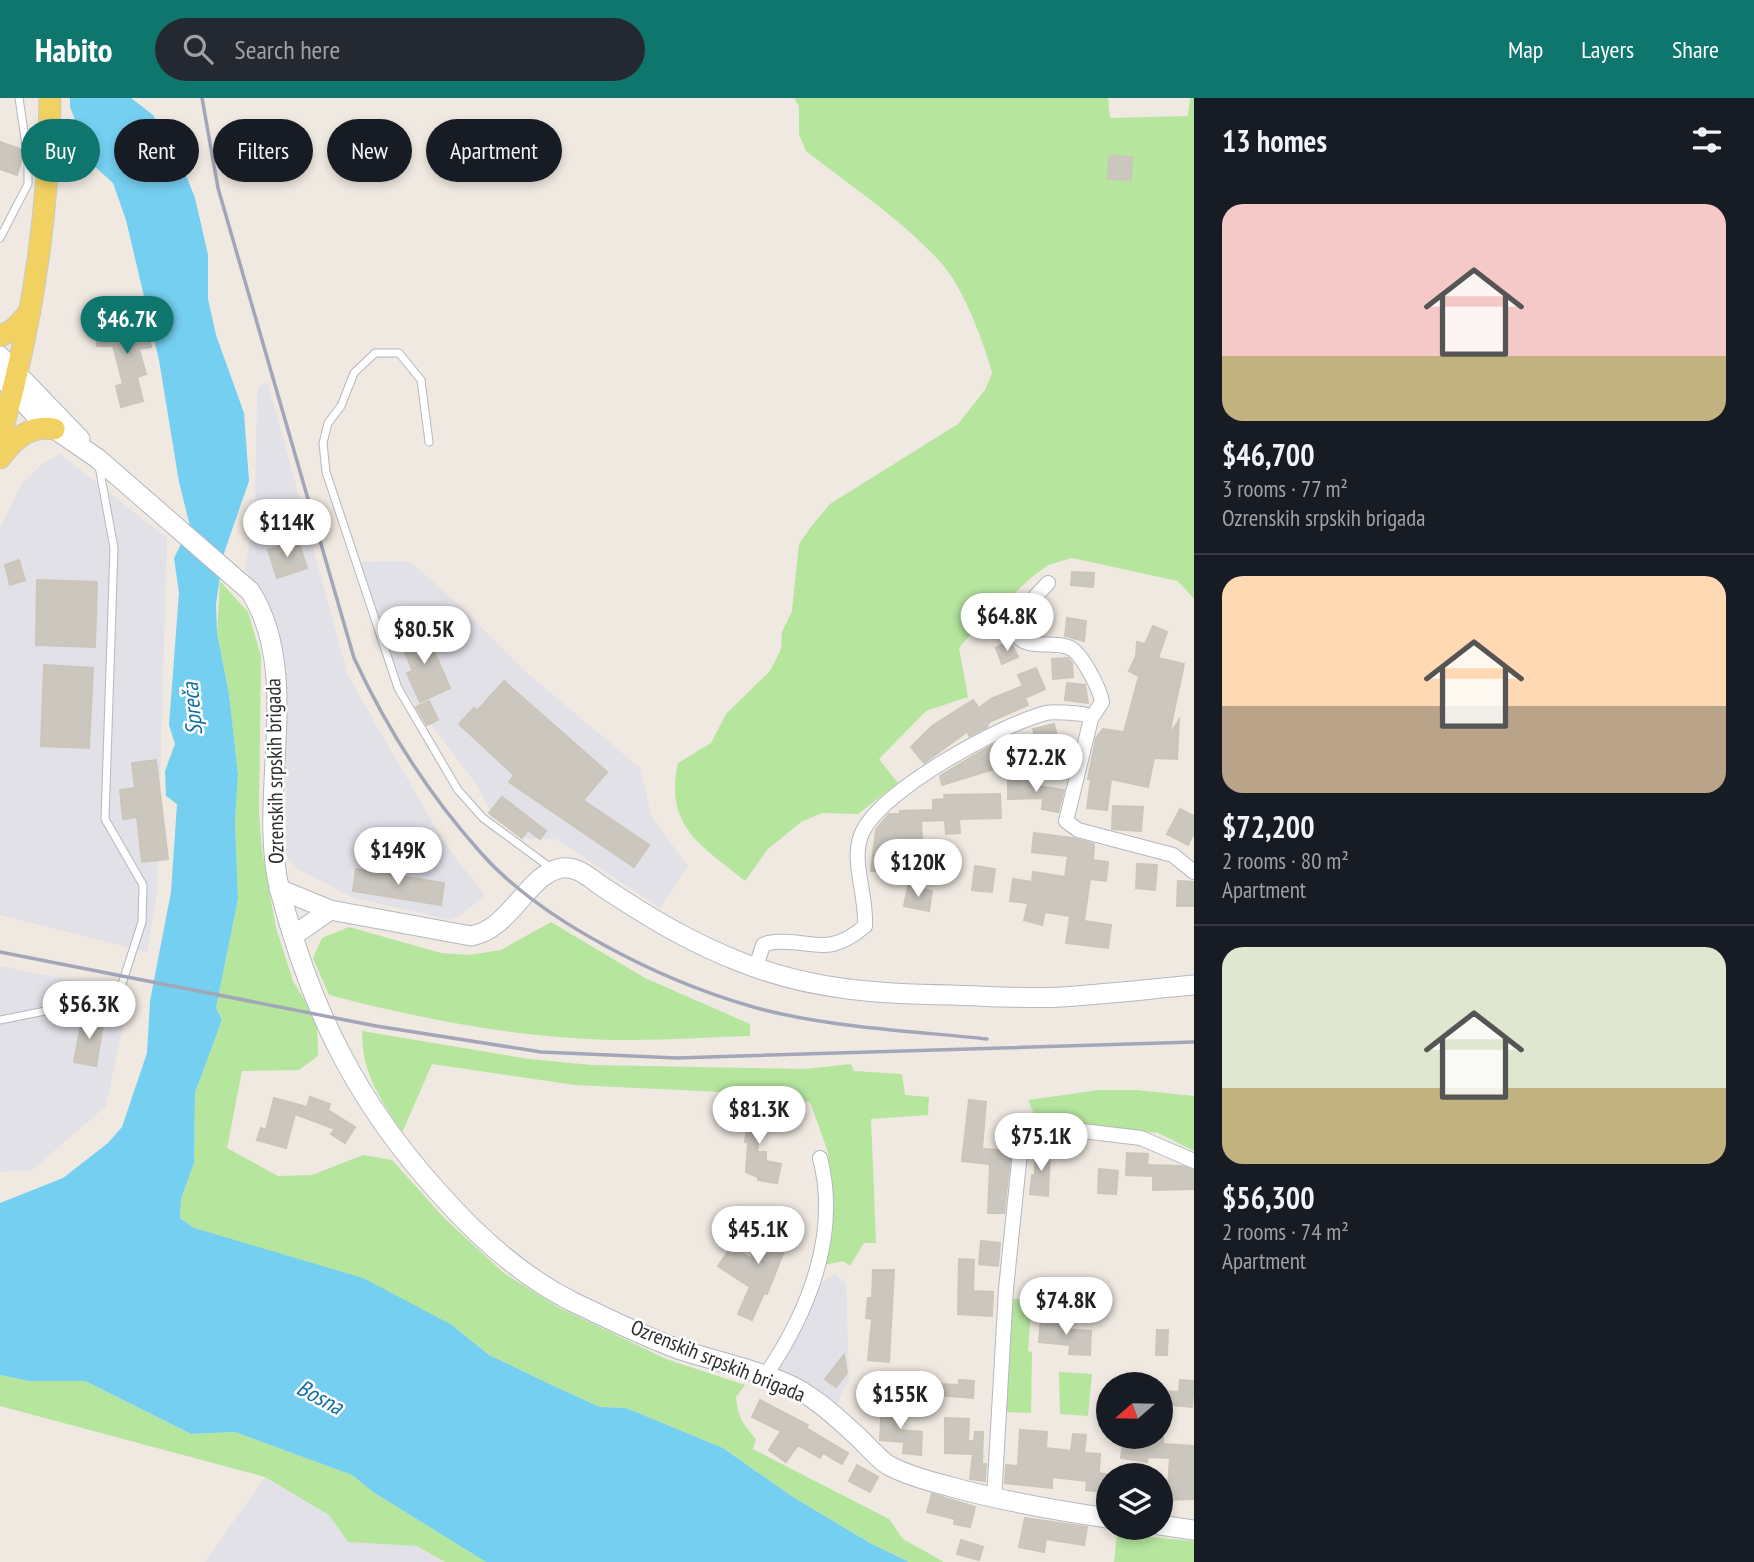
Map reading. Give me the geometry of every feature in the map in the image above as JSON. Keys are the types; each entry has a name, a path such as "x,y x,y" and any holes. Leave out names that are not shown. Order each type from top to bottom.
{"main road":[{"path":"0,438 10,380 30,312 45,204 50,98"},
{"path":"0,336 13,330 30,312"},
{"path":"0,356 10,380"},
{"name":"Ozrenskih srpskih brigada","path":"10,380 54,429 97,458"},
{"name":"Ozrenskih srpskih brigada","path":"10,380 250,592 263,612 271,646 276,690 271,830 279,889 292,936 317,1007 359,1091 391,1139 466,1224 507,1260 570,1300 679,1349 783,1382 820,1403 891,1466 994,1499 1096,1516"},
{"path":"0,458 21,436 44,428 54,429"},
{"path":"279,889 330,910 460,936 482,934 554,870 578,870 680,937 756,967 801,981 907,996 1060,997 1194,985"},
{"path":"292,936 330,910"},
{"path":"1173,1527 1194,1530"}],"street":[{"path":"1048,583 1025,607 1016,624 1019,636 1027,643 1069,647 1076,652 1100,690 1102,702 1091,719 1066,821 1078,830 1173,855 1194,872"},
{"path":"756,967 763,945 768,943 835,944 846,942 864,926 866,902 857,866 858,843 865,827 878,811 953,754 1048,712 1085,714 1091,719"},
{"path":"994,1499 1006,1289 1022,1133 1032,1125 1141,1138 1194,1161"},
{"path":"765,1376 794,1330 819,1268 826,1190 820,1158"}],"lane":[{"path":"0,238 28,184 28,159 19,98"},
{"path":"429,442 421,380 399,353 375,354 354,373 341,406 328,423 323,443 326,472 403,698 458,790 483,818 554,870"},
{"path":"0,1020 75,1005 121,988 142,922 143,885 105,820 114,548 97,458"}],"shaded area":[{"path":"268,383 348,676 444,842 485,896 450,920 351,897 298,869 289,860 286,851 285,683 279,642 265,597 245,569 255,507 257,393 260,385"},
{"path":"60,454 167,538 157,892 147,952 0,915 0,528 22,483 42,464"},
{"path":"409,561 457,603 527,673 641,769 651,816 688,866 660,908 556,839 528,839 492,814 476,784 404,689 360,562"},
{"path":"0,966 130,992 106,1106 32,1170 0,1172"},
{"path":"835,1274 846,1283 849,1381 835,1406 778,1371 820,1283"},
{"path":"265,1477 329,1515 348,1542 417,1546 445,1562 205,1562"}],"green space":[{"path":"794,98 1108,98 1110,118 1188,116 1190,98 1194,98 1194,599 1178,581 1072,558 1048,565 975,629 959,648 968,697 926,711 879,759 898,783 858,814 822,813 801,822 767,850 745,881 701,845 681,819 676,803 675,785 678,763 711,743 726,714 770,671 781,649 782,632 792,611 799,544 810,528 830,504 958,424 985,390 992,373 972,316 951,275 928,249 895,219 806,151 799,134 799,106"},
{"path":"220,581 248,612 261,656 259,813 262,850 276,928 293,981 317,1021 318,1056 299,1070 242,1071 227,1148 278,1176 312,1175 363,1155 392,1160 445,1219 505,1274 558,1307 666,1359 745,1385 736,1397 742,1420 756,1439 753,1449 889,1519 903,1539 944,1562 909,1562 870,1543 793,1497 723,1448 626,1408 600,1407 489,1355 452,1325 194,1228 180,1218 181,1199 194,1163 195,1093 222,1020 216,1008 238,899 235,822 238,774 229,694 217,633"},
{"path":"551,922 645,978 750,1024 750,1036 590,1039 477,1027 402,1013 329,995 313,958 322,938 349,927 441,953 469,955 501,950"},
{"path":"362,1031 529,1059 592,1065 805,1069 851,1064 854,1071 902,1074 905,1095 929,1097 928,1115 871,1119 876,1243 864,1243 850,1266 843,1261 824,1265 831,1187 828,1152 810,1102 723,1092 575,1085 432,1064 402,1133 369,1073"},
{"path":"1099,1090 1136,1090 1194,1096 1194,1151 1158,1133 1036,1119 1028,1100"},
{"path":"1012,1299 1032,1299 1028,1351 1032,1352 1031,1413 1003,1412"},
{"path":"1059,1372 1092,1374 1088,1416 1060,1414"},
{"path":"0,1375 29,1381 85,1381 191,1434 235,1432 352,1475 373,1492 486,1562 445,1562 417,1546 348,1542 329,1515 265,1477 0,1406"},
{"path":"1116,1540 1194,1541 1194,1562 1114,1562"}],"water":[{"path":"70,98 131,98 156,119 114,119 114,182 189,182 208,255 208,299 216,335 244,413 249,481 223,556 216,604 217,633 229,694 238,774 235,822 238,899 216,1008 222,1020 195,1093 194,1163 181,1199 180,1218 194,1228 363,1278 452,1325 489,1355 556,1387 600,1407 626,1408 723,1448 793,1497 870,1543 909,1562 486,1562 373,1492 352,1475 235,1432 191,1434 85,1381 29,1381 0,1375 0,1203 63,1178 108,1143 122,1127 147,1053 150,1001 171,892 177,804 166,796 165,771 175,744 169,725 179,593 174,558 190,526 179,482 159,360 126,220 113,183 100,171 100,119 75,119"}],"building":[{"path":"0,142 20,149 21,162 17,175 0,169"},
{"path":"1109,156 1132,157 1131,180 1108,179"},
{"path":"145,320 151,347 139,349 146,374 137,377 143,401 121,407 116,386 123,384 113,346 97,346 96,324 120,325"},
{"path":"298,540 307,568 277,578 268,550"},
{"path":"19,560 25,580 10,585 5,565"},
{"path":"1072,572 1094,573 1093,587 1071,585"},
{"path":"37,580 97,582 95,647 36,645"},
{"path":"1067,618 1086,621 1084,641 1065,636"},
{"path":"1153,626 1167,632 1158,658 1184,664 1169,735 1179,720 1177,759 1154,758 1148,787 1111,779 1107,810 1087,808 1091,779 1088,779 1096,738 1103,729 1124,732 1139,676 1129,671 1136,656 1137,642 1145,644"},
{"path":"424,628 450,688 420,702 407,673 413,671 399,639"},
{"path":"1010,641 1018,657 1002,664 996,648"},
{"path":"1068,658 1072,663 1073,677 1053,679 1052,659"},
{"path":"44,665 93,668 89,748 41,746"},
{"path":"1036,668 1045,689 1025,698 1028,705 989,722 987,727 969,736 968,731 924,763 911,747 932,726 973,700 979,708 991,699 1023,686 1018,675"},
{"path":"504,681 607,772 583,800 649,845 634,867 509,782 514,775 459,724 474,708 477,711"},
{"path":"1067,683 1085,685 1088,703 1065,700"},
{"path":"429,701 438,720 427,725 416,707"},
{"path":"1054,724 1060,749 942,785 940,776 978,753 993,745 994,749 1035,737 1033,729"},
{"path":"156,760 168,859 142,862 137,817 123,819 120,790 135,788 132,763"},
{"path":"1031,780 1032,785 1064,790 1058,812 1042,809 1043,798 1008,799 1008,781"},
{"path":"1000,794 1001,818 959,819 960,833 946,834 945,820 921,821 922,839 894,840 894,871 871,871 876,830 889,814 933,810 933,800 945,799 944,795"},
{"path":"502,797 546,831 540,839 528,830 522,838 489,813"},
{"path":"1113,806 1143,807 1141,831 1112,829"},
{"path":"1180,809 1194,816 1194,833 1188,845 1167,834"},
{"path":"1034,833 1094,844 1093,860 1108,862 1106,881 1090,879 1084,921 1111,925 1108,948 1066,943 1070,916 1045,912 1042,925 1024,920 1028,903 1010,901 1013,879 1032,882 1033,872 1065,877 1068,856 1032,852"},
{"path":"1137,864 1157,865 1155,890 1136,888"},
{"path":"975,866 995,869 992,892 972,890"},
{"path":"356,869 444,883 441,905 353,891"},
{"path":"1178,881 1194,882 1194,906 1177,906"},
{"path":"908,886 932,891 929,911 904,906"},
{"path":"83,1015 104,1019 96,1066 74,1062"},
{"path":"310,1097 330,1104 328,1110 355,1127 345,1143 331,1134 335,1129 295,1114 286,1148 257,1140 261,1128 266,1130 274,1098 307,1107"},
{"path":"969,1100 986,1102 982,1149 1011,1151 1004,1213 988,1213 990,1164 962,1161"},
{"path":"751,1103 773,1105 772,1115 763,1114 757,1152 766,1152 766,1161 781,1164 777,1183 758,1180 758,1177 746,1172 748,1143 745,1142"},
{"path":"1035,1148 1050,1148 1048,1196 1030,1194 1032,1175 1035,1176"},
{"path":"1127,1153 1148,1154 1147,1165 1181,1166 1194,1170 1194,1189 1153,1190 1153,1176 1126,1175"},
{"path":"1099,1169 1118,1171 1116,1194 1098,1193"},
{"path":"774,1219 793,1221 791,1241 788,1241 767,1294 764,1293 752,1320 738,1314 750,1287 718,1266 732,1246 751,1259 757,1242 772,1248"},
{"path":"981,1241 1000,1243 998,1266 979,1264"},
{"path":"959,1259 974,1260 973,1291 993,1292 992,1316 958,1314"},
{"path":"873,1270 894,1270 889,1362 868,1360 872,1319 866,1318 868,1298 872,1298"},
{"path":"1041,1320 1060,1321 1059,1329 1091,1331 1090,1355 1069,1354 1070,1345 1039,1342"},
{"path":"1157,1330 1168,1330 1167,1355 1156,1355"},
{"path":"844,1355 847,1373 836,1387 825,1379"},
{"path":"862,1380 888,1381 887,1392 861,1390"},
{"path":"959,1380 974,1381 973,1398 938,1395 939,1384 959,1385"},
{"path":"1180,1380 1194,1381 1192,1407 1173,1405 1173,1392 1179,1392"},
{"path":"760,1400 808,1425 806,1428 848,1453 842,1464 823,1453 820,1458 798,1445 786,1462 769,1450 781,1431 752,1417"},
{"path":"887,1402 898,1402 900,1430 922,1432 921,1455 903,1453 904,1442 880,1440 881,1418 886,1419"},
{"path":"945,1418 969,1419 968,1441 974,1441 975,1432 983,1432 982,1464 986,1464 985,1481 970,1479 973,1454 945,1453"},
{"path":"1020,1430 1047,1432 1046,1448 1071,1451 1073,1434 1086,1435 1084,1453 1100,1454 1100,1463 1096,1463 1096,1491 1086,1490 1087,1481 1052,1477 1052,1488 1005,1483 1006,1465 1018,1466"},
{"path":"1173,1445 1193,1446 1194,1499 1173,1500 1173,1463 1170,1463 1170,1458 1148,1457 1147,1462 1121,1458 1122,1449 1173,1449"},
{"path":"857,1465 878,1477 870,1492 849,1481"},
{"path":"932,1494 975,1507 970,1527 954,1524 955,1519 927,1512"},
{"path":"1025,1518 1087,1527 1084,1545 1046,1539 1044,1552 1019,1547"},
{"path":"961,1540 983,1547 979,1560 957,1554"}],"railway":[{"path":"202,98 218,188 354,658 380,710 410,760 462,831 507,878 570,925 643,965 680,981 750,1006 807,1019 987,1039"},
{"path":"0,952 376,1026 541,1052 677,1058 1194,1042"}],"water label":[{"name":"Spreča","path":"192,709"},
{"name":"Bosna","path":"320,1397"}]}
